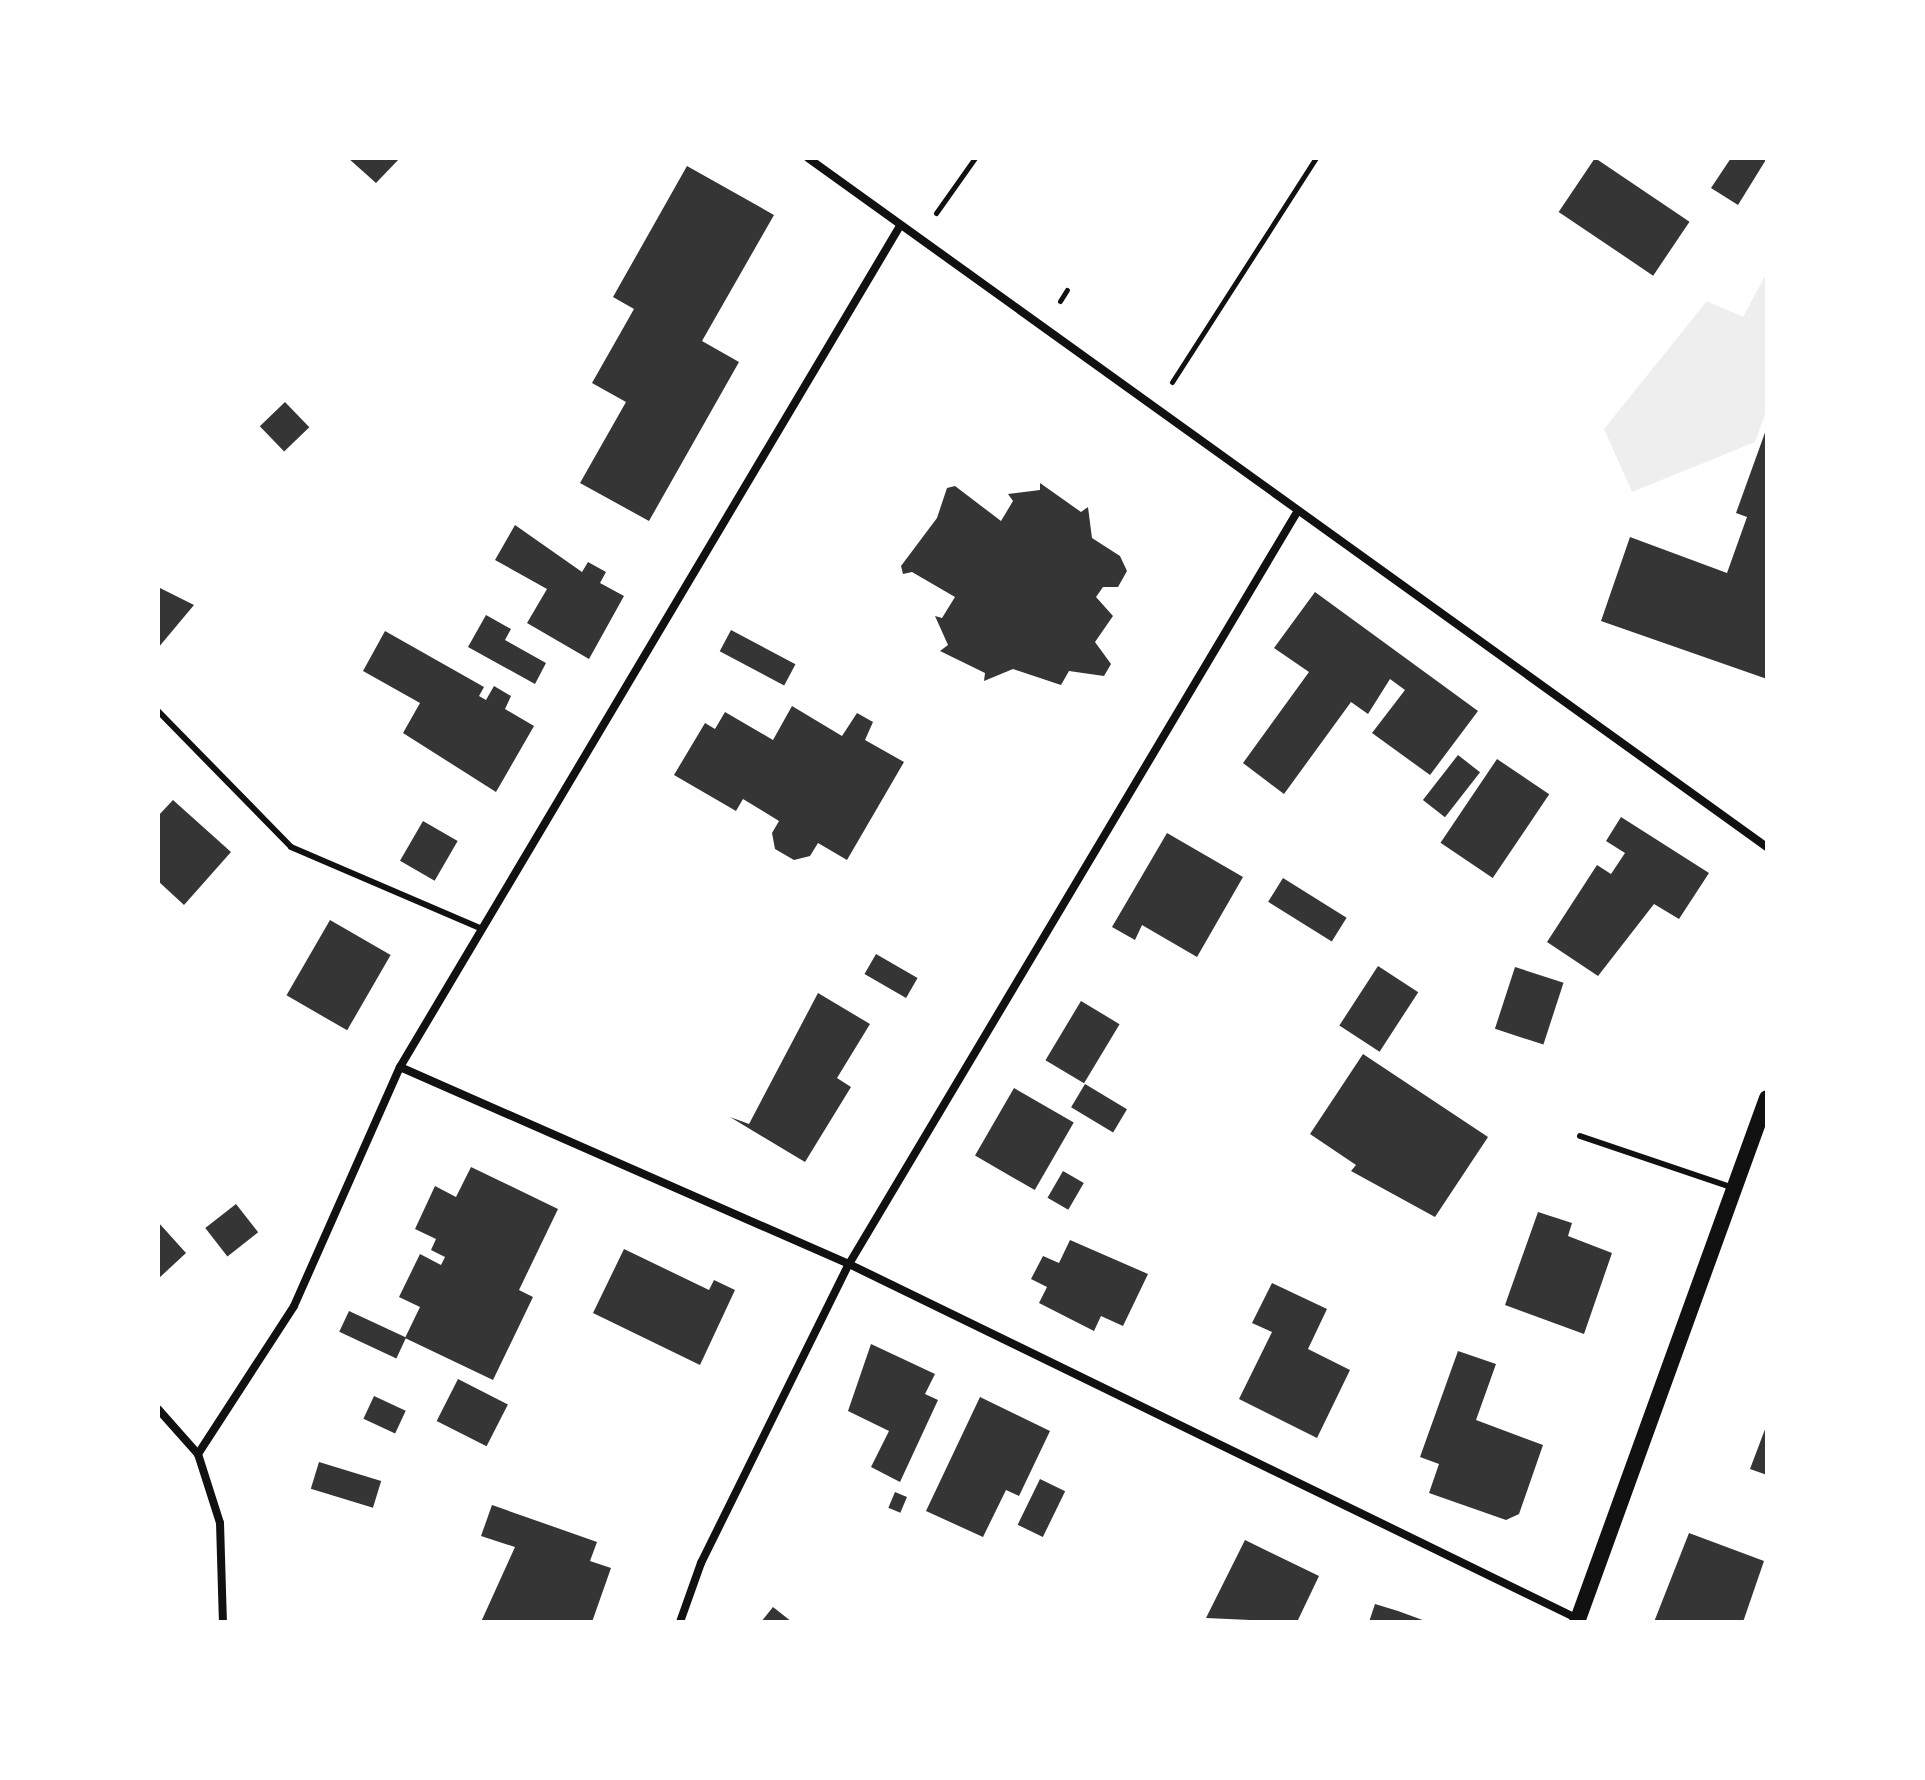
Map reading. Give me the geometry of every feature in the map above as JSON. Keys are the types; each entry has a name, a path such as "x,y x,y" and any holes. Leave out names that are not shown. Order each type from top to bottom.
{"main road":[{"path":"1577,1620 1767,1098"}],"street":[{"path":"808,158 1296,514 1767,847"},
{"path":"198,1454 294,1306 400,1067 900,226"},
{"path":"680,1622 701,1563 849,1264 1296,514"},
{"path":"400,1067 849,1264 1577,1620"},
{"path":"158,1409 198,1454 220,1523 223,1622"}],"lane":[{"path":"158,711 291,847 482,929"},
{"path":"1580,1136 1734,1188"}],"path":[{"path":"918,239 975,158"},
{"path":"1155,410 1316,158"}],"shaded area":[{"path":"1767,272 1767,409 1755,442 1632,492 1604,429 1707,301 1743,317"}],"building":[{"path":"348,158 400,158 376,183"},
{"path":"1595,158 1690,222 1653,276 1559,212"},
{"path":"1731,158 1767,158 1738,205 1711,188"},
{"path":"687,166 774,215 702,341 739,362 649,521 580,483 626,402 592,383 634,309 613,297"},
{"path":"285,402 309,427 284,451 260,426"},
{"path":"1767,427 1767,679 1601,621 1630,537 1727,573 1747,517 1736,513"},
{"path":"1040,483 1081,512 1088,507 1092,538 1120,556 1127,571 1118,587 1103,587 1096,597 1113,616 1095,642 1111,664 1104,676 1069,671 1061,685 1013,669 984,681 985,673 940,651 948,645 935,616 942,618 955,597 912,572 903,574 901,566 937,518 947,488 955,486 1001,521 1013,501 1008,494 1040,490"},
{"path":"515,525 582,572 588,562 606,572 600,583 624,596 589,659 527,623 547,589 495,560"},
{"path":"158,587 194,605 158,648"},
{"path":"1315,592 1478,711 1430,775 1372,733 1405,690 1390,679 1368,714 1351,702 1284,794 1243,763 1309,672 1274,648"},
{"path":"486,615 511,629 505,640 546,663 535,684 468,647"},
{"path":"731,630 795,664 784,685 720,651"},
{"path":"385,631 484,687 479,696 486,700 494,686 511,696 505,709 534,726 496,792 403,733 420,703 363,671"},
{"path":"792,706 842,736 857,713 873,722 865,740 904,762 847,860 818,843 810,856 794,860 775,849 772,833 779,821 743,799 736,811 674,775 705,723 715,729 725,712 773,740"},
{"path":"1458,755 1480,772 1445,817 1423,800"},
{"path":"1497,759 1549,794 1493,878 1441,843"},
{"path":"173,800 231,852 184,905 158,881 158,816"},
{"path":"1621,817 1709,873 1679,919 1654,904 1598,976 1547,942 1597,865 1611,874 1625,853 1606,841"},
{"path":"423,821 458,841 435,881 400,861"},
{"path":"1167,833 1243,877 1197,957 1142,925 1135,940 1112,927"},
{"path":"1283,878 1347,918 1332,941 1268,902"},
{"path":"330,920 391,955 347,1030 286,995"},
{"path":"876,954 918,978 906,998 864,974"},
{"path":"1378,966 1418,992 1380,1052 1339,1026"},
{"path":"1515,967 1564,983 1543,1045 1495,1029"},
{"path":"818,993 870,1024 837,1078 851,1087 805,1162 730,1117 749,1124"},
{"path":"1081,1001 1120,1024 1084,1083 1045,1060"},
{"path":"1363,1054 1488,1137 1435,1217 1351,1171 1356,1165 1310,1134"},
{"path":"1085,1084 1127,1109 1113,1132 1071,1107"},
{"path":"1014,1088 1074,1122 1035,1190 975,1156"},
{"path":"471,1167 558,1209 519,1290 533,1297 493,1380 405,1338 420,1307 399,1297 420,1254 441,1265 445,1257 431,1250 436,1239 415,1229 435,1186 456,1197"},
{"path":"1063,1171 1084,1183 1068,1210 1048,1198"},
{"path":"236,1204 258,1232 227,1256 205,1228"},
{"path":"1538,1212 1572,1223 1568,1236 1612,1253 1584,1334 1505,1305"},
{"path":"158,1222 186,1253 158,1279"},
{"path":"1070,1240 1148,1274 1123,1326 1101,1316 1094,1331 1039,1303 1047,1287 1031,1279 1043,1256 1059,1263"},
{"path":"624,1249 709,1290 714,1280 735,1290 700,1365 593,1313"},
{"path":"1272,1283 1327,1309 1308,1349 1350,1370 1317,1438 1239,1399 1272,1332 1252,1323"},
{"path":"349,1311 406,1338 396,1358 339,1332"},
{"path":"871,1344 935,1374 925,1394 938,1400 900,1482 871,1467 889,1431 848,1411"},
{"path":"1458,1351 1496,1364 1476,1420 1543,1445 1519,1514 1506,1520 1429,1493 1439,1464 1420,1457"},
{"path":"458,1379 508,1404 487,1446 437,1421"},
{"path":"374,1396 406,1411 395,1433 363,1419"},
{"path":"980,1397 1050,1431 1019,1496 1006,1490 983,1537 926,1511"},
{"path":"1767,1424 1767,1475 1750,1469"},
{"path":"319,1462 381,1481 373,1508 311,1489"},
{"path":"1040,1479 1065,1491 1043,1537 1018,1525"},
{"path":"895,1492 907,1497 900,1513 888,1508"},
{"path":"492,1505 597,1542 590,1561 611,1568 592,1622 481,1622 515,1547 481,1536"},
{"path":"1689,1533 1764,1561 1743,1622 1654,1622"},
{"path":"1245,1540 1319,1576 1297,1622 1206,1618"},
{"path":"1375,1604 1398,1611 1428,1622 1369,1622"},
{"path":"773,1607 792,1622 761,1622"}]}
